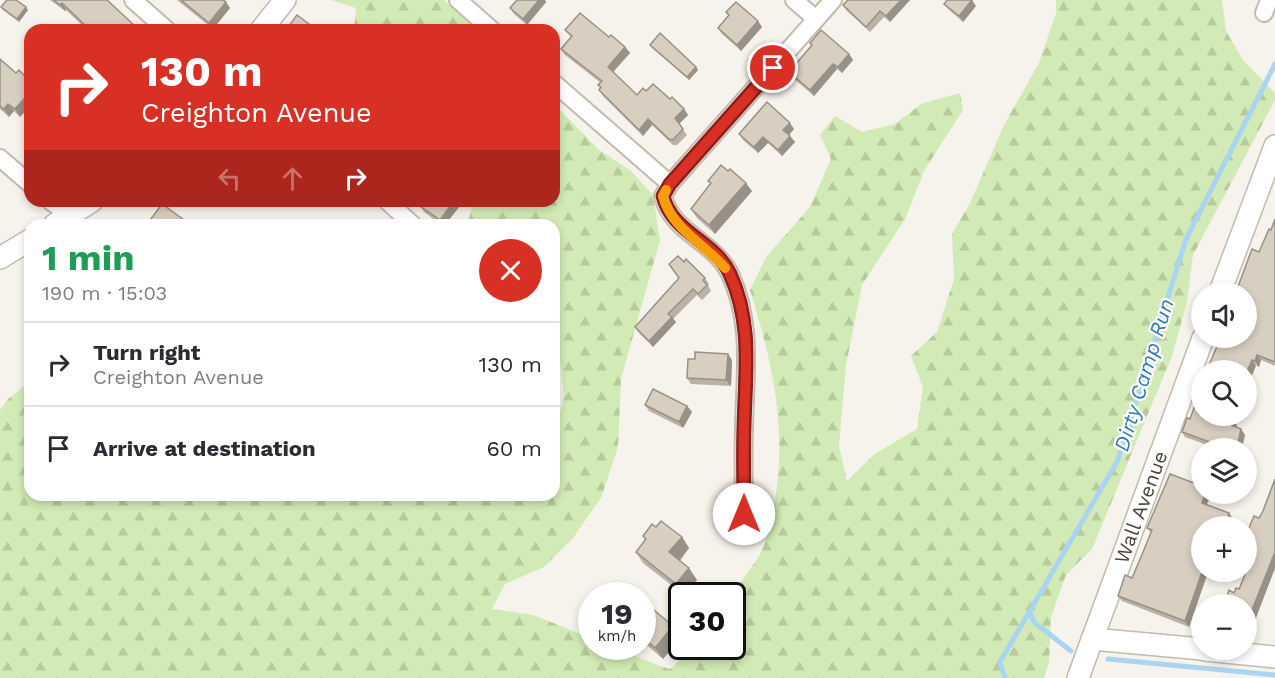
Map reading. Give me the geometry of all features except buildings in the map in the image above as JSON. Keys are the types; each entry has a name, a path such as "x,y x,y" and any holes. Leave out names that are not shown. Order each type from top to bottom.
{"street":[{"path":"134,0 160,24"},
{"path":"266,24 285,0"},
{"path":"458,0 485,24"},
{"path":"794,0 816,19"},
{"path":"744,514 744,427 748,349 741,302 729,271 711,251 679,226 667,210 663,196 670,184 833,0"},
{"path":"560,88 670,184"},
{"path":"1224,282 1271,170 1275,146"},
{"path":"0,158 24,179"},
{"path":"64,219 83,207"},
{"path":"393,207 406,219"},
{"path":"0,258 24,244"},
{"name":"Wall Avenue","path":"1078,678 1199,348"},
{"path":"1092,639 1191,648"},
{"path":"1257,653 1274,654"}],"green space":[{"path":"331,0 444,0 470,24 355,24 356,8"},
{"path":"1056,0 1222,0 1226,31 1243,60 1275,93 1275,100 1193,255 1187,302 1172,356 1092,549 1066,575 1051,617 1049,662 1044,678 0,678 0,410 8,399 24,386 24,501 560,501 560,413 564,395 560,361 560,219 469,219 472,207 560,207 560,110 599,150 630,170 653,195 660,240 621,379 618,447 601,498 573,538 544,567 505,584 492,609 533,615 578,633 578,660 646,660 670,669 680,660 746,660 746,582 741,582 764,545 773,512 778,479 779,448 774,385 760,322 750,290 766,257 810,207 831,159 820,135 835,116 862,132 895,124 921,104 960,93 963,110 924,171 905,219 862,285 846,365 839,446 847,481 876,453 917,429 923,387 911,356 937,332 954,279 952,234 970,203 1004,125 1039,63 1056,13"}],"waterway":[{"name":"Dirty Camp Run","path":"1005,678 1000,662 1118,460 1186,239 1275,64"},
{"path":"1029,612 1035,623 1071,651"},
{"path":"1108,659 1275,675"}],"slow traffic":[{"path":"666,190 663,196 667,210 679,226 711,251 725,268"}],"route":[{"path":"744,514 744,427 748,349 741,302 729,271 711,251 679,226 667,210 663,196 670,184 773,68"}]}
